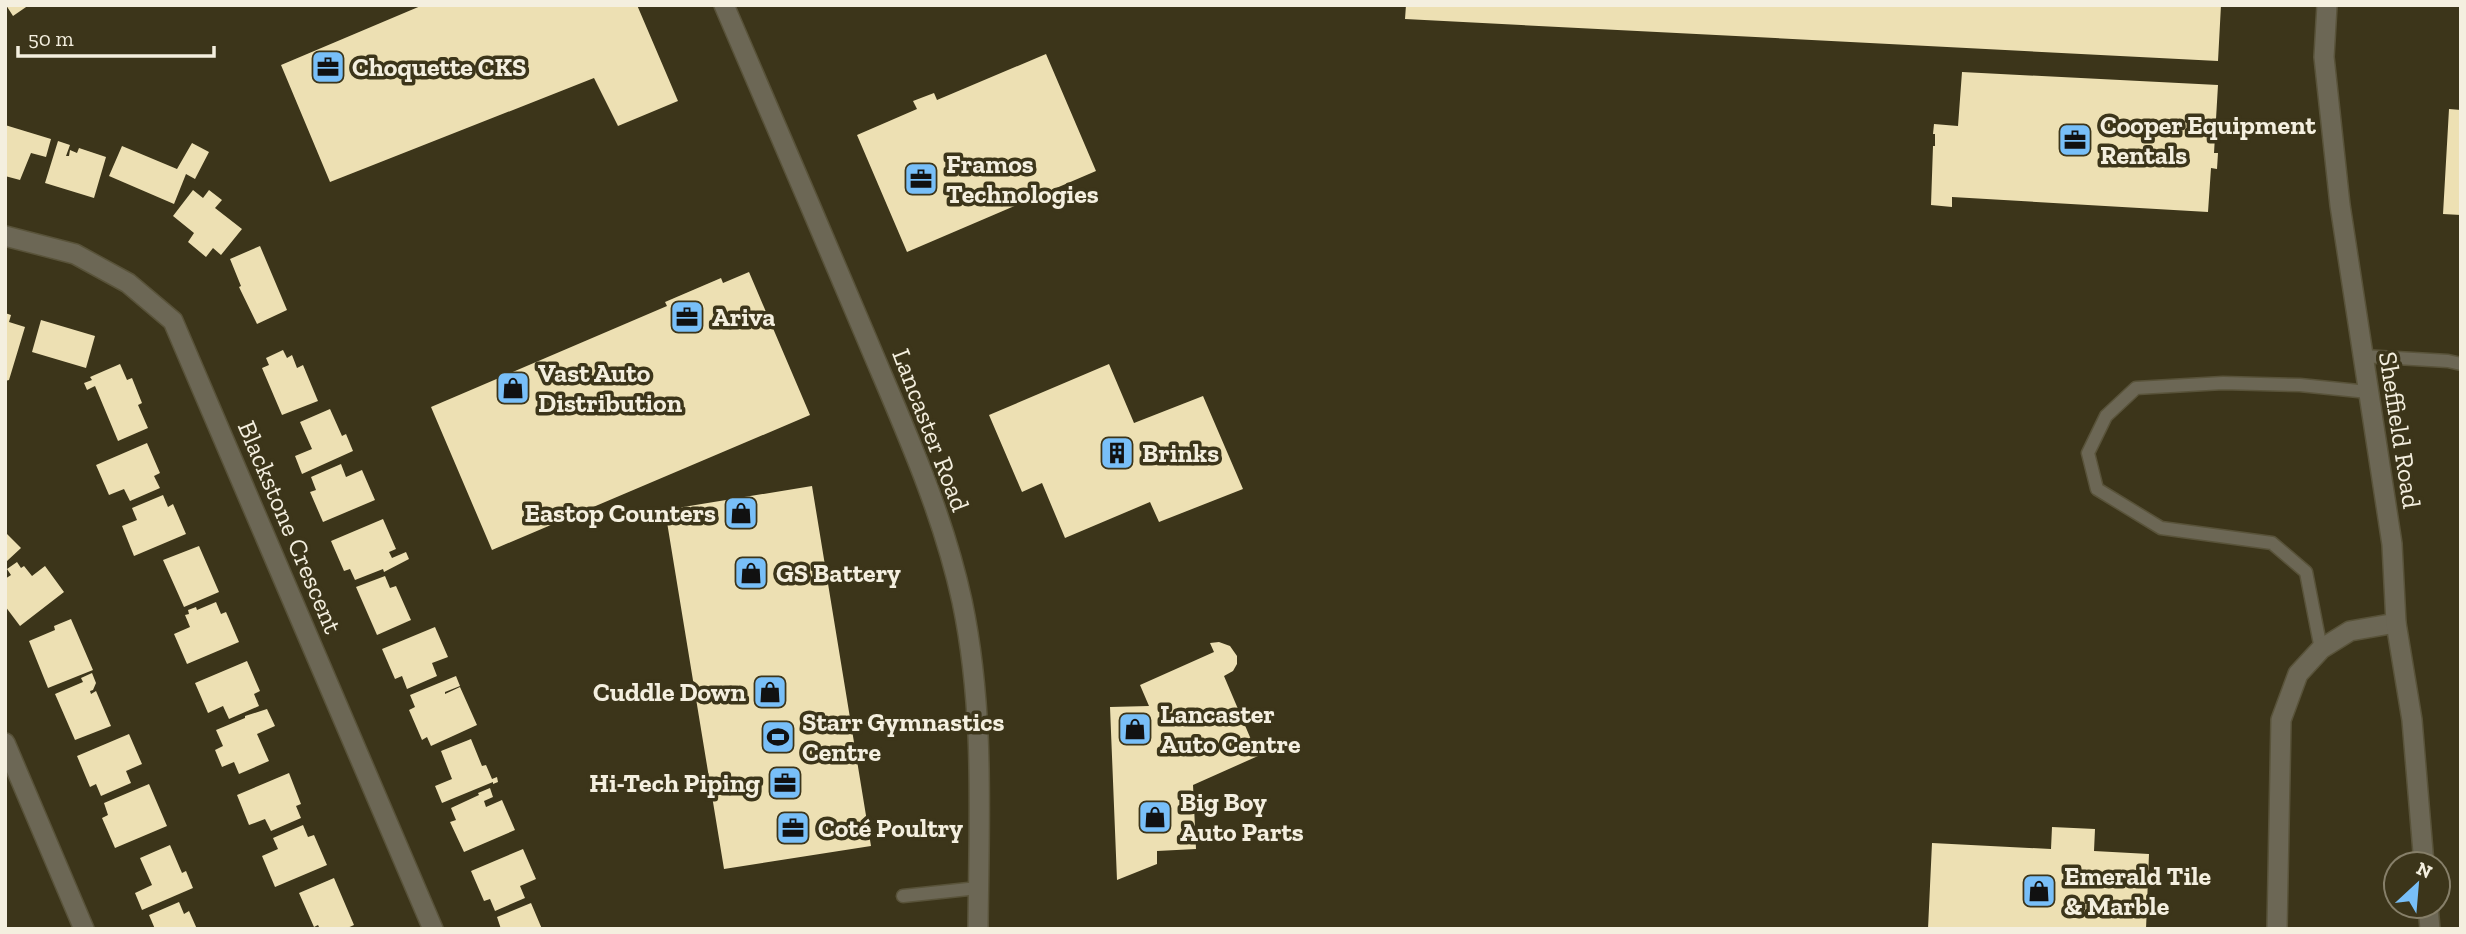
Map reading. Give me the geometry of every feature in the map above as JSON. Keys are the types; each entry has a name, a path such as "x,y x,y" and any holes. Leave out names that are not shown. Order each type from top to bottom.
{"street":[{"name":"Lancaster Road","path":"724,5 931,490 961,599 974,681 981,776 976,929"},
{"name":"Sheffield Road","path":"2327,5 2324,57 2340,205 2392,544 2396,623 2412,720 2423,850"},
{"name":"Blackstone Crescent","path":"5,236 75,254 128,283 173,321 433,929"},
{"path":"2277,929 2281,720 2298,674 2321,649 2350,631 2396,623"},
{"path":"5,743 84,929"}],"lane":[{"path":"2362,356 2461,364"},
{"path":"2321,649 2306,572 2272,543 2161,527 2096,489 2088,453 2106,416 2136,388 2223,383 2368,392"},
{"path":"903,896 978,894"}],"building":[{"path":"6,5 29,5 13,16"},
{"path":"423,5 637,5 678,101 618,126 594,78 330,182 281,65"},
{"path":"1406,5 2221,5 2218,61 1405,19"},
{"path":"1046,54 1096,171 907,252 857,135 917,109 913,101 934,93 937,100"},
{"name":"Cooper Equipment Rentals","path":"1962,72 2218,85 2214,153 2218,153 2217,169 2211,168 2208,212 1952,197 1952,207 1931,205 1934,124 1958,126"},
{"path":"2449,109 2461,110 2461,215 2443,214"},
{"path":"5,125 51,139 46,157 31,153 20,180 5,176"},
{"path":"58,141 70,145 66,156 69,156 70,150 77,153 79,148 106,157 94,198 45,183"},
{"path":"192,143 209,152 195,179 186,174 174,204 109,176 122,146 177,169"},
{"path":"193,190 203,198 209,190 222,200 215,208 242,229 221,255 213,248 206,257 188,242 194,233 173,216"},
{"path":"260,246 287,310 257,324 239,287 241,286 230,259"},
{"path":"749,272 810,415 492,550 431,407 667,306 665,302 721,278 723,283"},
{"path":"5,313 11,315 9,322 25,327 9,380 5,381"},
{"path":"41,320 95,336 86,368 32,352"},
{"path":"283,350 287,358 292,355 297,368 303,365 318,401 282,415 262,368 269,365 266,358"},
{"path":"120,364 127,380 132,378 142,403 138,405 148,428 118,441 95,386 87,390 84,383 92,380 90,377"},
{"name":"Brinks","path":"1109,364 1134,423 1203,396 1243,489 1159,522 1150,502 1065,538 1042,483 1022,492 989,415"},
{"path":"330,409 342,436 346,434 353,451 302,474 295,456 312,449 300,422"},
{"path":"147,443 160,473 154,476 160,488 130,501 124,489 109,495 96,465"},
{"path":"341,464 346,477 362,470 375,500 323,522 310,492 316,490 311,477"},
{"path":"812,486 871,846 724,869 665,510"},
{"path":"163,495 168,507 173,504 186,534 134,556 122,526 137,520 132,508"},
{"path":"383,519 396,549 389,552 392,558 406,552 409,559 384,572 383,569 355,580 350,569 344,571 331,541"},
{"path":"5,532 21,548 7,561 5,558"},
{"path":"199,546 219,592 184,607 163,560"},
{"path":"17,562 32,576 45,566 64,592 20,626 5,606 5,579 11,575 7,569"},
{"path":"385,576 390,588 396,586 411,620 377,635 356,587"},
{"path":"216,602 221,614 226,612 239,642 187,664 174,634 190,627 185,615 189,614 188,610 196,607 197,610"},
{"path":"71,619 93,670 48,688 29,641 55,630 54,626"},
{"path":"435,627 448,657 432,663 437,676 407,689 402,676 395,679 382,649"},
{"path":"1219,642 1230,646 1237,656 1233,671 1224,676 1258,756 1193,785 1196,849 1157,851 1157,864 1117,880 1110,707 1149,706 1140,685 1214,652 1210,643"},
{"path":"247,661 260,691 254,694 259,706 229,719 223,706 208,713 195,683"},
{"path":"92,673 96,683 90,691 91,694 96,691 111,726 75,740 55,694 83,682 81,678"},
{"path":"456,676 460,686 445,694 460,687 477,725 431,746 427,737 422,740 409,710 415,707 410,695"},
{"path":"267,709 275,726 257,734 269,761 239,774 234,762 222,767 215,750 223,746 216,730"},
{"path":"129,734 142,764 126,771 131,783 101,796 96,784 90,787 77,756"},
{"path":"471,739 482,766 486,765 492,779 497,777 498,782 442,803 435,786 452,779 441,751"},
{"path":"289,773 301,804 296,806 301,818 271,831 265,819 249,825 237,795"},
{"path":"149,784 167,826 115,848 102,818 108,815 104,803"},
{"path":"490,788 493,797 484,801 486,807 502,800 515,830 464,852 450,822 456,820 451,808"},
{"path":"303,825 308,837 314,835 327,865 275,887 262,856 278,849 273,838"},
{"name":"Emerald Tile & Marble","path":"2052,827 2095,829 2094,851 2149,854 2146,929 1928,929 1932,843 2051,849"},
{"path":"170,845 182,873 186,871 193,888 142,910 135,893 152,885 140,858"},
{"path":"523,849 536,879 520,886 525,898 495,911 490,899 484,901 471,871"},
{"path":"334,878 354,925 345,929 320,929 318,925 314,927 299,893"},
{"path":"179,902 184,914 189,911 197,929 155,929 149,915"},
{"path":"531,903 542,929 501,929 497,917"}],"place":[{"name":"Choquette CKS","path":"328,67"},
{"name":"Cooper Equipment Rentals","path":"2075,140"},
{"name":"Framos Technologies","path":"921,179"},
{"name":"Ariva","path":"687,317"},
{"name":"Vast Auto Distribution","path":"513,388"},
{"name":"Brinks","path":"1117,453"},
{"name":"Eastop Counters","path":"741,513"},
{"name":"GS Battery","path":"751,573"},
{"name":"Cuddle Down","path":"770,692"},
{"name":"Lancaster Auto Centre","path":"1135,729"},
{"name":"Starr Gymnastics Centre","path":"778,737"},
{"name":"Hi-Tech Piping","path":"785,783"},
{"name":"Big Boy Auto Parts","path":"1155,817"},
{"name":"Coté Poultry","path":"793,828"},
{"name":"Emerald Tile & Marble","path":"2039,891"}]}
